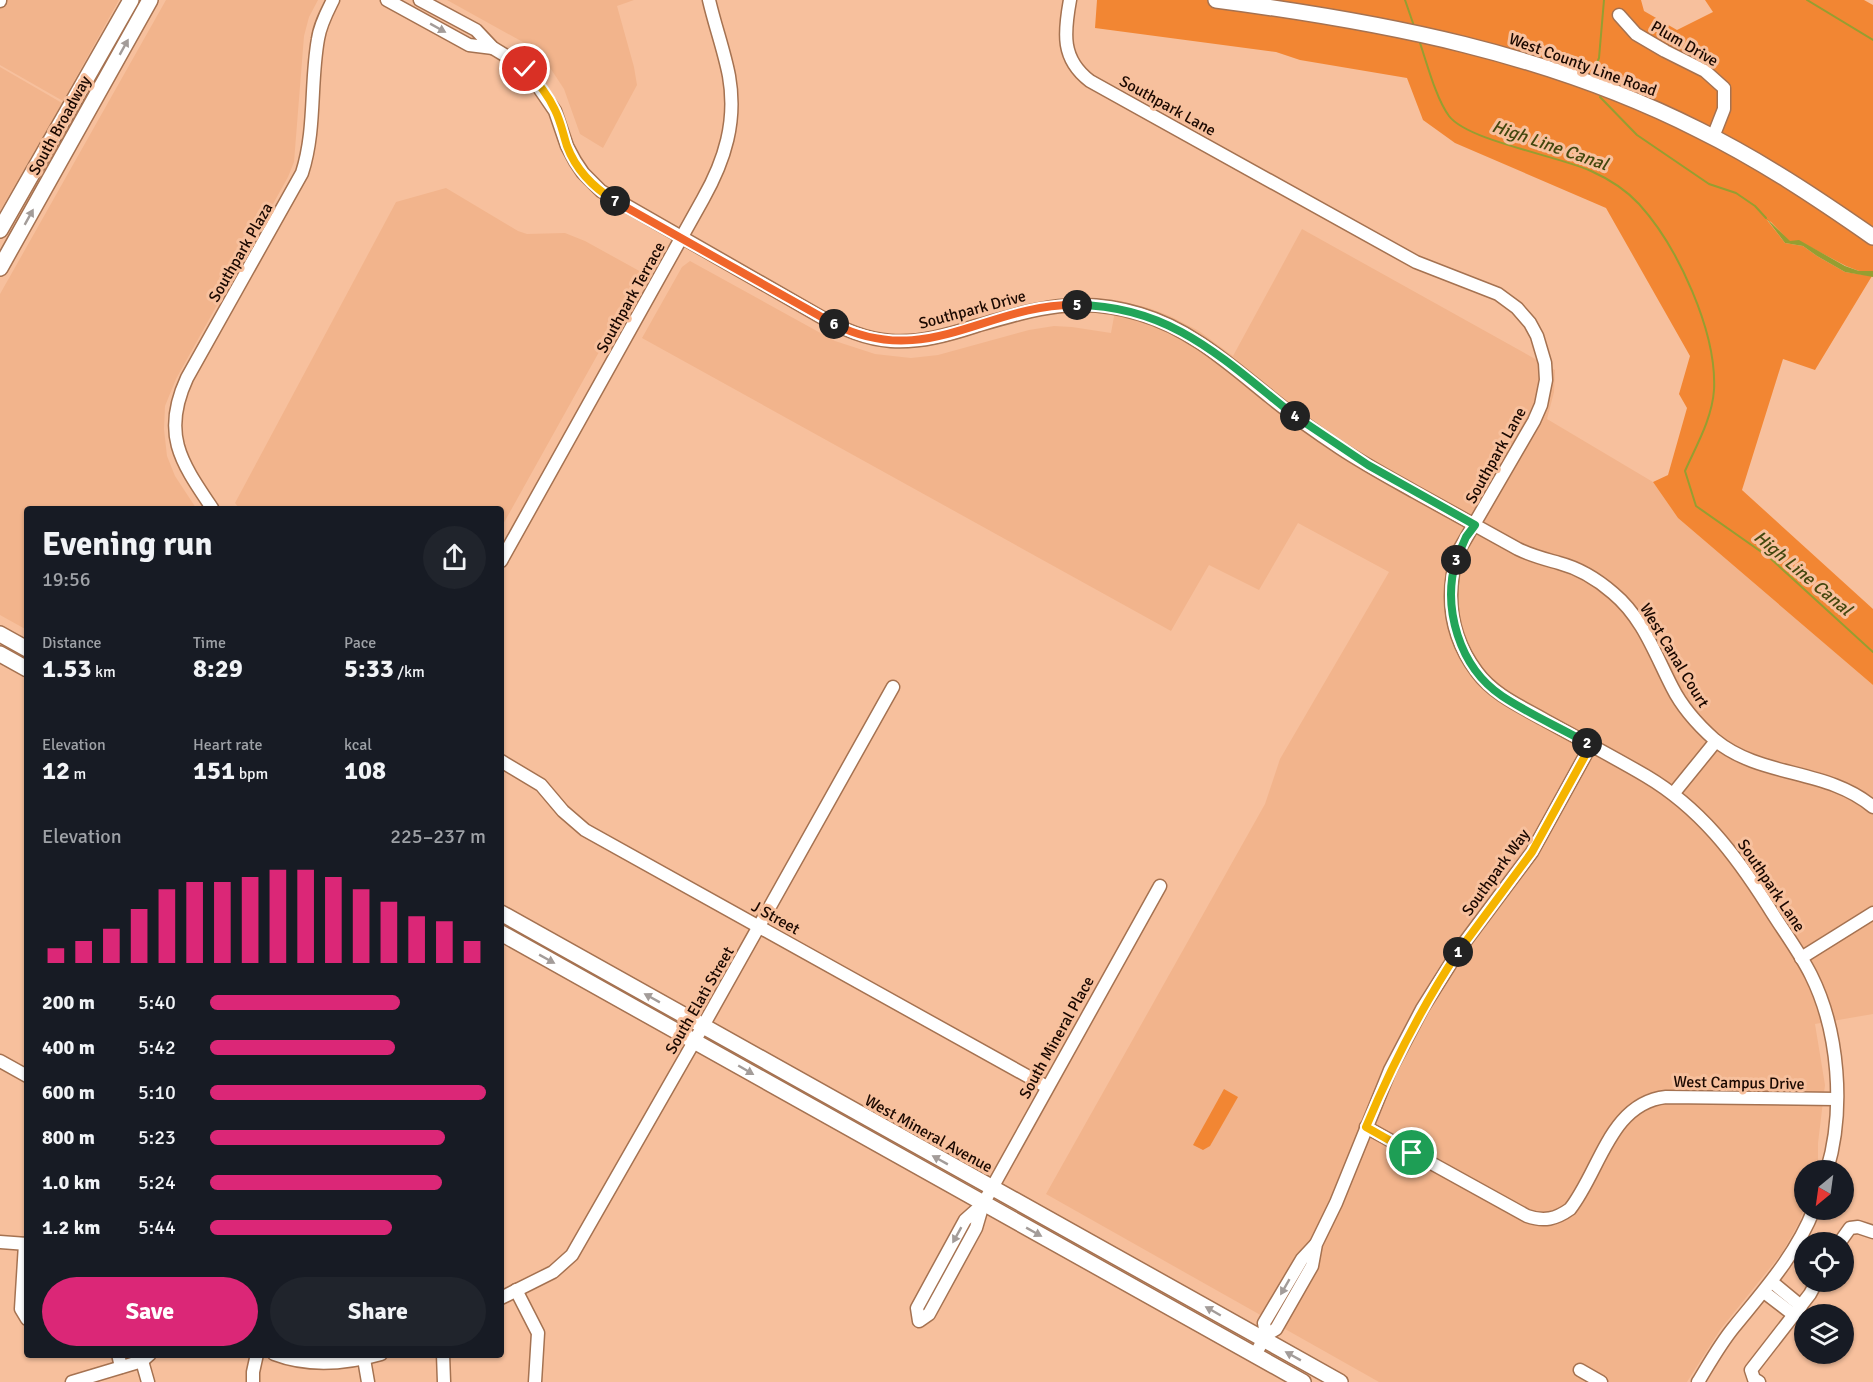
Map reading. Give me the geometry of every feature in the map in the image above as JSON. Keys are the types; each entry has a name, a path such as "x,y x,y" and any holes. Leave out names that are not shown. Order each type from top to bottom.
{"main road":[{"name":"South Broadway","path":"0,228 131,0"},
{"name":"South Broadway","path":"0,268 150,0"},
{"name":"West County Line Road","path":"1216,0 1390,27 1550,68 1640,103 1713,137 1769,168 1873,237"},
{"path":"0,634 24,647"},
{"path":"0,654 24,667"},
{"name":"West Mineral Avenue","path":"504,916 991,1189 1265,1337 1340,1382"},
{"path":"504,935 1303,1382"}],"street":[{"name":"Southpark Plaza","path":"211,506 181,459 175,426 178,403 187,378 302,173 309,141 317,39 333,0"},
{"name":"Southpark Drive","path":"387,0 469,45 493,48"},
{"name":"Southpark Drive","path":"420,0 476,30 493,48 525,69 541,87 555,111 567,146 575,161 595,186 619,203 844,329 869,338 919,341 1037,309 1068,304 1095,305 1155,318 1199,342 1341,449 1475,525"},
{"name":"Southpark Terrace","path":"504,556 719,169 728,145 732,99 729,76 709,0"},
{"name":"Southpark Lane","path":"1070,0 1066,33 1068,51 1074,67 1090,81 1416,262 1498,294 1517,308 1530,323 1537,336 1545,363 1546,380 1541,405 1458,552 1453,569 1450,596 1454,624 1467,656 1477,673 1501,696 1646,776 1673,794 1703,820 1741,864 1801,958 1818,992 1829,1026 1836,1069 1836,1099 1829,1160"},
{"name":"Plum Drive","path":"1619,15 1636,34 1705,71 1725,88 1724,109 1713,137"},
{"path":"0,228 18,237"},
{"name":"West Canal Court","path":"1475,525 1529,555 1573,567 1614,594 1645,630 1680,700 1716,741 1751,761 1835,784 1873,807"},
{"name":"South Elati Street","path":"504,1296 553,1272 572,1255 893,687"},
{"path":"1673,794 1716,741"},
{"name":"Southpark Way","path":"1255,1355 1265,1337 1264,1323 1302,1259 1316,1244 1336,1203 1390,1070 1422,1009 1461,947 1532,852 1591,745"},
{"name":"J Street","path":"504,763 541,785 563,812 585,830 1047,1087"},
{"name":"South Mineral Place","path":"982,1204 976,1228 929,1314 919,1321 917,1308 965,1220 982,1204 991,1189 1160,886"},
{"path":"1801,958 1873,913"},
{"path":"0,1061 24,1074"},
{"name":"West Campus Drive","path":"1366,1127 1527,1216 1547,1220 1563,1215 1570,1209 1618,1126 1629,1113 1645,1103 1666,1097 1836,1099"},
{"path":"1698,1382 1732,1329 1768,1287 1799,1242 1809,1220"},
{"path":"1847,1232 1850,1228 1858,1227 1873,1232"},
{"path":"0,1242 24,1244"},
{"path":"24,1270 21,1309 24,1314"},
{"path":"1768,1287 1794,1309"},
{"path":"516,1290 538,1333 535,1382"},
{"path":"1759,1382 1754,1378 1751,1370 1794,1315"},
{"path":"72,1382 120,1360 146,1358 148,1382"},
{"path":"253,1382 256,1358"},
{"path":"288,1358 303,1362 329,1364 347,1358 367,1358"},
{"path":"443,1358 444,1382"},
{"path":"364,1359 368,1382"},
{"path":"1580,1370 1601,1382"}],"shaded area":[{"path":"0,0 119,0 63,101 0,65"},
{"path":"166,0 318,0 309,17 304,36 294,162 288,177 176,379 165,406 164,429 167,456 175,476 195,506 24,506 24,628 0,615 0,294"},
{"path":"447,0 634,0 617,6 637,85 603,148 580,134 564,89 543,57 530,46"},
{"path":"1097,0 1641,0 1644,11 1677,30 1713,12 1705,0 1864,0 1873,5 1873,271 1859,271 1799,241 1790,242 1767,220 1785,243 1803,246 1845,272 1872,276 1815,370 1783,359 1742,490 1873,609 1873,685 1678,518 1653,482 1668,475 1687,408 1679,394 1690,356 1606,208 1455,143 1423,120 1407,78 1300,60 1276,52 1095,28"},
{"path":"0,67 62,103 0,211"},
{"path":"446,188 518,231 527,234 565,233 585,241 643,273 504,523 504,506 237,506 235,503 396,202"},
{"path":"1766,218 1790,241 1799,240 1845,266 1859,271 1873,271 1873,277 1845,272 1803,246 1785,243"},
{"path":"1302,229 1555,370 1554,392 1547,419 1653,482 1678,518 1873,685 1873,1014 1815,1024 1825,1085 1818,1160 1794,1160 1794,1220 1800,1221 1782,1253 1720,1330 1687,1382 1379,1382 1046,1194 1265,804 1280,759 1389,572 1298,523 1259,590 1209,565 1171,631 642,338 682,267 690,261 835,341 875,354 911,358 938,355 1029,330 1054,326 1111,333 1117,300 1170,316 1199,331 1233,356"},
{"path":"1224,1089 1238,1097 1210,1146 1203,1150 1193,1145"}],"waterway":[{"name":"High Line Canal","path":"1405,0 1414,26"},
{"path":"1595,67 1599,58 1604,0"},
{"name":"High Line Canal","path":"1807,0 1873,40"},
{"name":"High Line Canal","path":"1419,40 1444,109 1459,125 1494,140 1598,174 1629,194 1654,222 1681,266 1692,291 1702,317 1713,367 1713,401 1703,432 1685,471 1696,506 1770,558 1873,652"},
{"path":"1600,97 1637,135 1709,184 1736,193 1755,206 1766,218"}],"route":[{"path":"525,69 541,87 555,111 567,146 575,161 583,173 601,191 844,329 869,338 919,341 1037,309 1068,304 1095,305 1155,318 1177,328 1218,354 1296,417 1341,449 1475,525 1458,552 1451,583 1450,606 1462,647 1477,673 1501,696 1591,745 1532,852 1461,947 1422,1009 1390,1070 1366,1127 1412,1153"}]}
